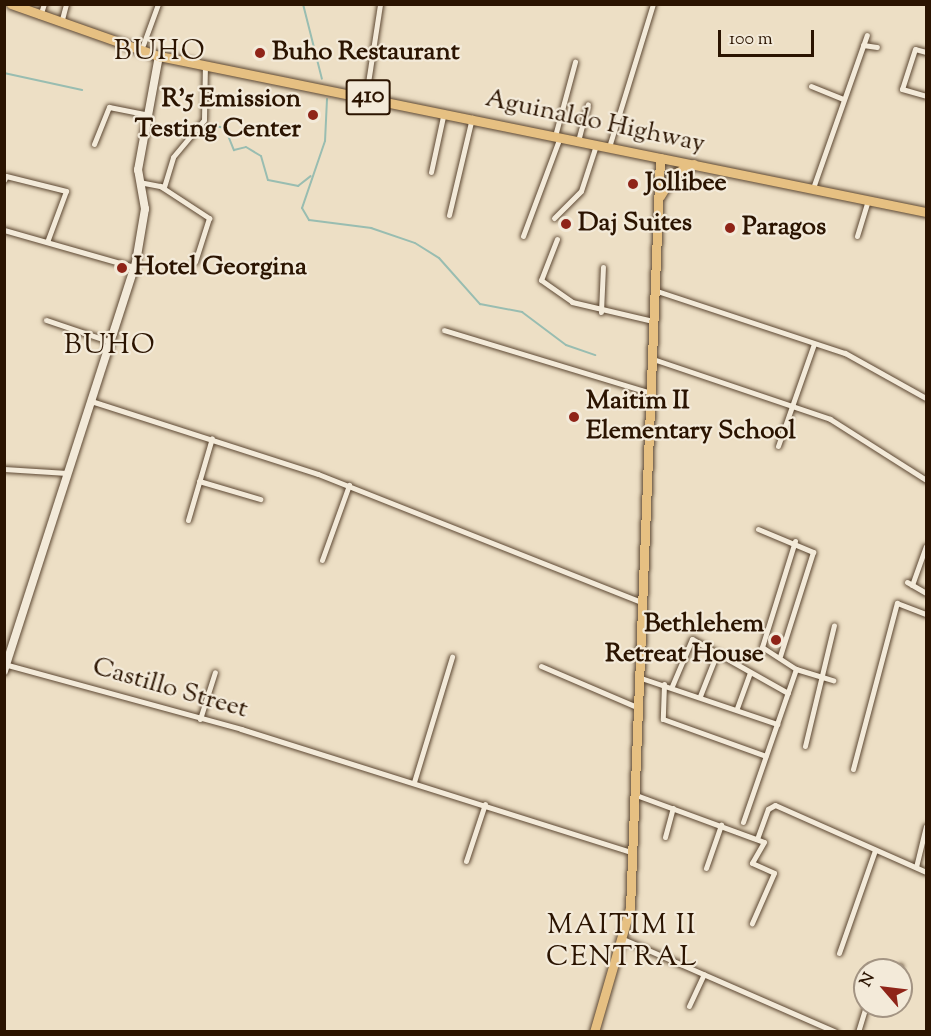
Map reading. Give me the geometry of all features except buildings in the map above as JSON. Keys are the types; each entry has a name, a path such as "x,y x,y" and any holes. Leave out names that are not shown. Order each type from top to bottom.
{"main road":[{"name":"Aguinaldo Highway","path":"11,4 38,11 61,23 159,56 255,73"},
{"name":"Aguinaldo Highway","path":"98,36 255,73 927,212"},
{"path":"594,1032 623,939 634,852 660,158"},
{"path":"658,201 674,174 694,164"}],"street":[{"path":"38,11 44,4"},
{"path":"61,23 66,4"},
{"path":"143,45 158,4"},
{"path":"366,96 380,4"},
{"path":"609,147 653,4"},
{"path":"813,188 867,35"},
{"path":"863,45 877,47"},
{"path":"927,52 915,49 902,89 927,96"},
{"path":"5,667 134,267 145,209 139,182 159,56"},
{"path":"523,236 558,137 575,62"},
{"path":"160,186 186,137 204,120 205,65"},
{"path":"811,86 843,99"},
{"path":"578,141 588,104"},
{"path":"94,144 109,107 149,115"},
{"path":"431,172 444,112"},
{"path":"449,215 472,118"},
{"path":"554,218 585,184 596,145"},
{"path":"4,180 6,176 66,191 47,242"},
{"path":"139,182 160,186 209,218 195,262"},
{"path":"857,236 868,200"},
{"path":"4,230 134,267"},
{"path":"557,239 540,280 572,302 600,312 653,321"},
{"path":"600,312 603,267"},
{"path":"654,290 862,362 927,398"},
{"path":"46,320 111,342"},
{"path":"444,330 651,393"},
{"path":"778,446 814,344"},
{"path":"653,359 793,405 855,432 927,480"},
{"path":"91,401 212,438 349,485 644,603"},
{"path":"188,520 212,438"},
{"path":"4,470 68,473"},
{"path":"199,481 260,499"},
{"path":"322,560 349,485"},
{"path":"758,529 795,541 813,552 780,656"},
{"path":"795,541 762,647 780,656 796,669 821,673 833,680"},
{"path":"926,593 909,584 927,546"},
{"path":"853,769 897,603 927,614"},
{"path":"806,746 821,673 834,625"},
{"path":"672,686 692,639 788,693"},
{"path":"700,696 717,653"},
{"path":"414,782 452,657"},
{"path":"541,666 640,708"},
{"name":"Castillo Street","path":"5,667 325,755 634,852"},
{"path":"744,822 796,669"},
{"path":"200,719 215,672"},
{"path":"737,708 750,672"},
{"path":"641,678 672,686 777,724"},
{"path":"664,684 663,719 766,756"},
{"path":"636,795 764,842 752,863 774,873 752,923"},
{"path":"466,861 485,804"},
{"path":"757,839 768,809 775,805 927,872"},
{"path":"665,837 673,808"},
{"path":"706,867 721,825"},
{"path":"916,867 927,826"},
{"path":"839,953 875,850"},
{"path":"623,939 821,1029 836,1032"},
{"path":"689,1006 704,974"}],"waterway":[{"path":"303,4 322,79"},
{"path":"4,73 82,90"},
{"path":"327,99 325,141 302,208 309,220 371,228 415,243 439,258 480,304 522,312 566,345 595,355"},
{"path":"207,125 225,128 234,150 246,147 261,156 268,180 298,186 311,176"}],"place":[{"name":"Buho Restaurant","path":"260,53"},
{"name":"R'5 Emission Testing Center","path":"313,115"},
{"name":"Jollibee","path":"633,184"},
{"name":"Daj Suites","path":"566,224"},
{"name":"Paragos","path":"730,228"},
{"name":"Hotel Georgina","path":"122,268"},
{"name":"Maitim II Elementary School","path":"574,417"},
{"name":"Bethlehem Retreat House","path":"776,640"}],"district":[{"name":"BUHO","path":"160,52"},
{"name":"BUHO","path":"110,346"},
{"name":"MAITIM II CENTRAL","path":"622,942"}]}
